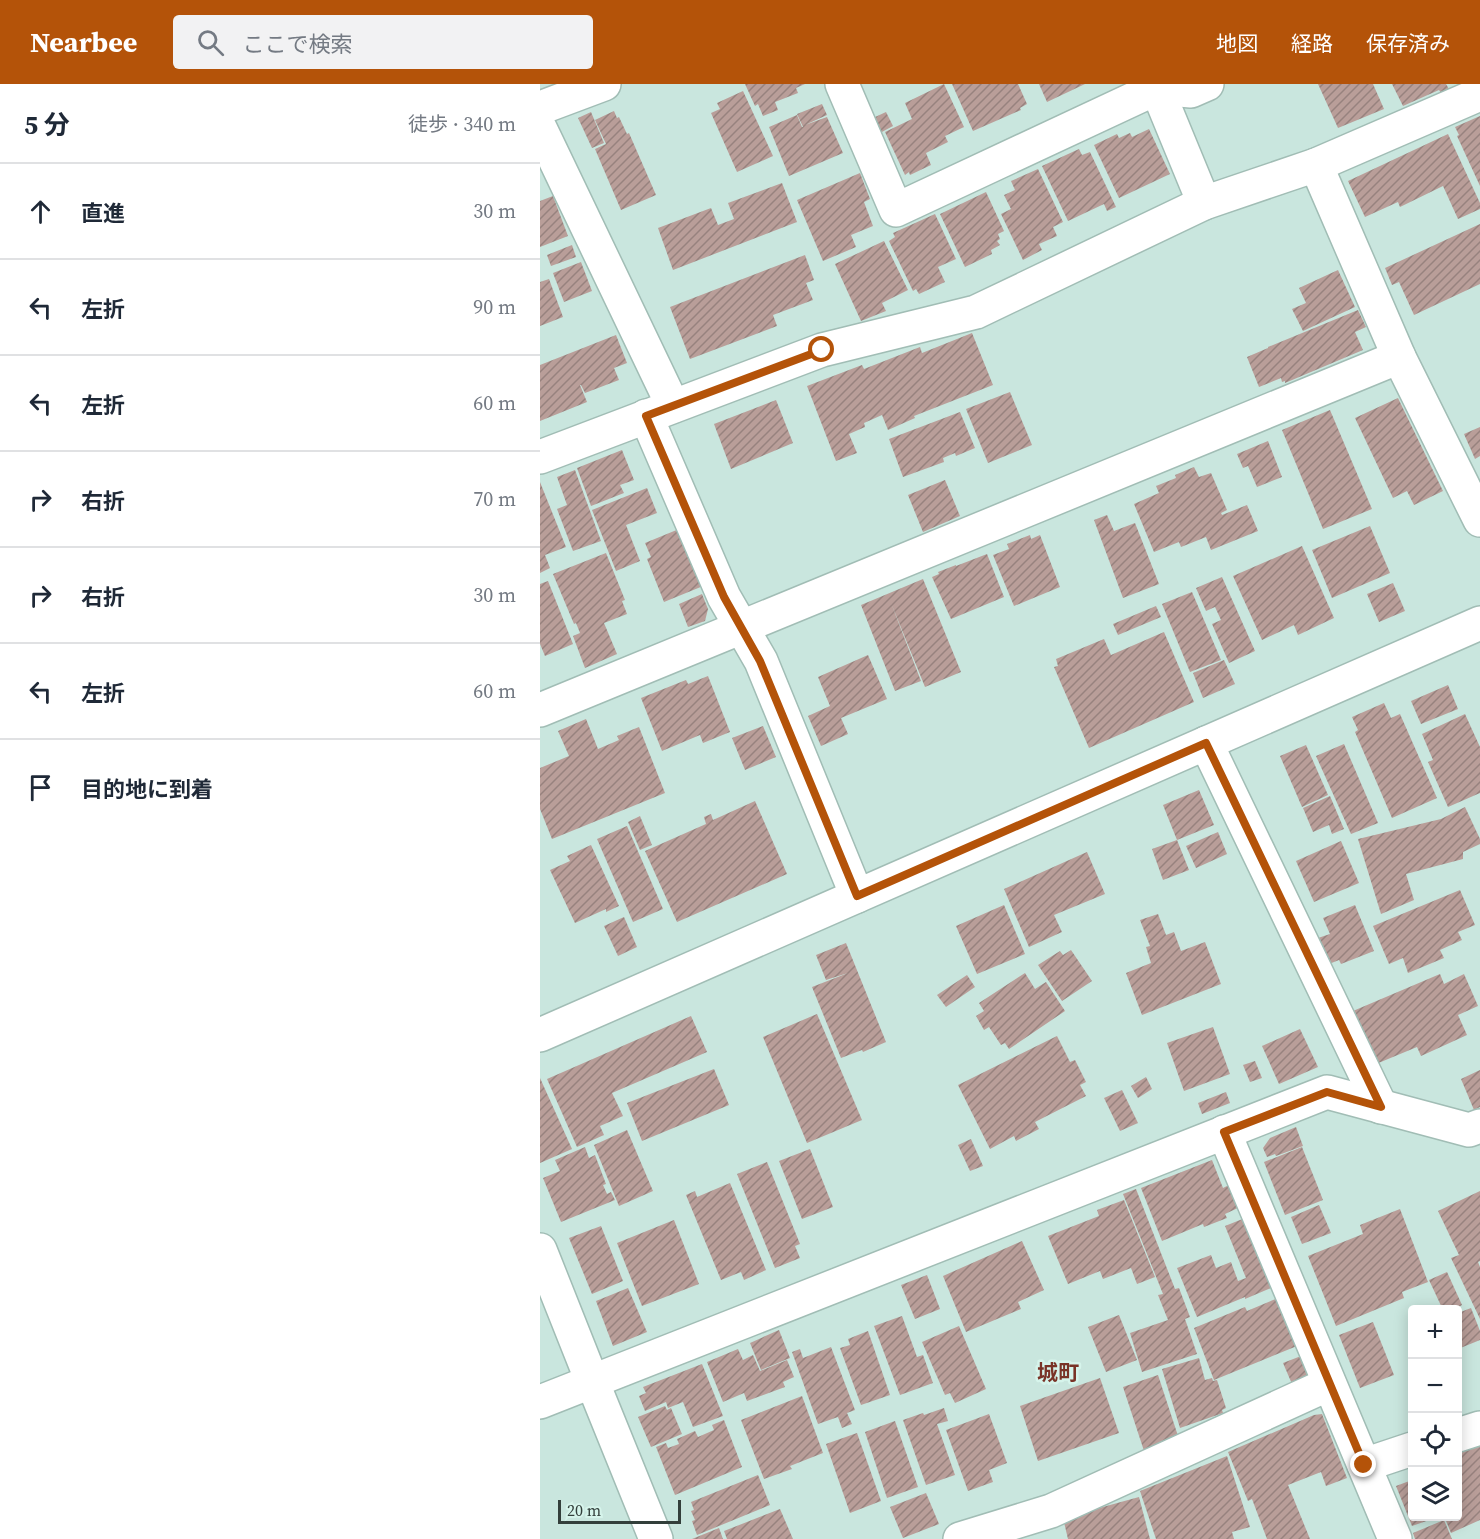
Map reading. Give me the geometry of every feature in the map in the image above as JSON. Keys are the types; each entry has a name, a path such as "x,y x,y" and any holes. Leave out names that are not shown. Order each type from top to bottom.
{"street":[{"path":"540,108 604,84"},
{"path":"842,84 896,210 1156,86 1191,91 1207,84"},
{"path":"1156,86 1203,202"},
{"path":"540,457 822,350 976,312 1203,202 1316,165 1480,94"},
{"path":"540,128 660,411 724,597 760,661 857,896"},
{"path":"1316,165 1399,357 1480,520"},
{"path":"540,710 1399,357"},
{"path":"540,1035 1480,622"},
{"path":"1206,743 1381,1107"},
{"path":"540,1402 1327,1092 1469,1130 1480,1126"},
{"path":"1224,1132 1395,1539"},
{"path":"540,1250 656,1539"},
{"path":"960,1539 1051,1510 1329,1384"},
{"path":"1462,1434 1480,1428"},
{"path":"1364,1465 1408,1451"}],"building":[{"path":"745,84 805,84 796,88 798,93 775,102 778,110 763,116 758,104 755,106"},
{"path":"944,84 964,127 945,136 948,142 926,153 931,165 905,175 885,132 912,119 905,103"},
{"path":"952,84 1018,84 1027,104 1020,108 1021,110 973,131"},
{"path":"1039,84 1085,84 1047,102"},
{"path":"1318,84 1373,84 1384,109 1338,128"},
{"path":"1392,84 1446,84 1449,89 1441,93 1439,90 1403,106"},
{"path":"743,91 773,156 737,172 711,113 720,109 717,103"},
{"path":"822,104 827,115 805,125 827,117 843,153 789,176 769,127 797,115 803,127 797,114"},
{"path":"614,111 627,134 629,133 656,195 621,210 595,149 606,144 595,120"},
{"path":"591,112 604,143 592,148 578,118"},
{"path":"886,112 893,126 880,133 873,118"},
{"path":"1480,116 1480,186 1455,127"},
{"path":"1149,129 1170,174 1119,198 1094,145 1117,134 1119,138 1130,133 1132,137"},
{"path":"1448,134 1480,203 1480,209 1458,219 1443,186 1400,207 1398,202 1365,217 1348,181"},
{"path":"1079,149 1082,155 1090,152 1116,207 1107,211 1104,204 1068,221 1042,166"},
{"path":"1038,169 1063,222 1053,227 1057,236 1039,244 1042,250 1023,260 1001,214 1011,209 1004,195 1015,190 1011,181"},
{"path":"860,173 870,199 864,202 873,226 851,235 856,247 823,261 797,200"},
{"path":"782,183 797,222 673,270 658,228 711,208 718,225 734,219 728,203"},
{"path":"986,192 1004,231 998,234 1000,239 997,241 1000,245 991,250 992,254 965,267 940,214"},
{"path":"553,196 568,236 540,247 540,201"},
{"path":"935,214 956,259 938,267 945,282 919,294 916,289 913,291 889,241 895,237 893,233"},
{"path":"1480,224 1480,284 1414,315 1399,282 1392,285 1385,268"},
{"path":"884,241 908,290 882,303 886,311 861,321 835,264"},
{"path":"572,245 576,257 551,266 547,255"},
{"path":"805,255 814,280 806,283 813,300 773,315 777,326 690,359 670,307"},
{"path":"581,262 592,291 564,302 553,273"},
{"path":"1338,270 1355,307 1303,331 1292,309 1306,303 1299,288"},
{"path":"549,279 563,317 540,326 540,282"},
{"path":"1358,310 1366,327 1355,332 1363,350 1285,383 1281,378 1259,387 1247,357"},
{"path":"972,333 993,385 914,416 915,418 888,430 882,415 864,423 865,427 849,434 857,453 836,461 807,386 862,365 864,369 920,347 922,353"},
{"path":"616,335 627,363 614,368 619,380 585,393 580,385 587,402 540,421 540,365"},
{"path":"1010,392 1032,445 988,463 966,409"},
{"path":"1398,398 1443,491 1414,505 1407,491 1393,498 1355,418"},
{"path":"776,400 793,443 731,469 714,424"},
{"path":"1330,410 1372,509 1323,529 1282,430"},
{"path":"960,412 975,448 956,456 955,453 943,458 944,462 903,477 889,439"},
{"path":"1480,427 1480,456 1475,459 1464,434"},
{"path":"1268,441 1282,477 1257,487 1248,466 1243,468 1237,454"},
{"path":"622,450 634,480 620,485 624,493 591,506 577,468"},
{"path":"1194,467 1199,477 1211,473 1227,510 1221,513 1222,515 1247,505 1258,531 1211,550 1206,537 1181,547 1179,542 1154,552 1134,504 1159,493 1156,486"},
{"path":"575,470 601,541 573,551 557,509 567,505 557,477"},
{"path":"945,480 960,516 923,532 908,495"},
{"path":"540,482 566,547 545,555 550,568 540,573"},
{"path":"647,488 657,513 626,525 640,561 616,571 592,510"},
{"path":"1107,515 1114,531 1135,523 1159,584 1123,598 1094,520"},
{"path":"1370,526 1390,573 1332,598 1312,550"},
{"path":"679,529 708,584 664,602 647,559 651,557 645,543"},
{"path":"1030,535 1031,539 1040,535 1060,587 1014,606 993,555 1009,549 1007,544"},
{"path":"1302,546 1334,618 1298,635 1294,625 1262,640 1233,576"},
{"path":"606,553 625,600 622,601 627,614 604,623 617,654 585,668 573,636 580,633 553,574"},
{"path":"987,554 1004,597 951,619 932,577 939,574 938,572"},
{"path":"1222,577 1255,651 1229,663 1212,624 1221,620 1215,607 1206,611 1196,588"},
{"path":"923,579 961,672 925,687 891,603 921,681 895,691 861,605"},
{"path":"548,581 573,644 545,656 540,644 540,584"},
{"path":"1393,583 1405,611 1379,622 1367,594"},
{"path":"1192,592 1221,660 1190,672 1162,604"},
{"path":"702,594 708,609 705,621 688,627 679,604"},
{"path":"1156,606 1161,617 1118,635 1113,624"},
{"path":"1164,632 1194,702 1089,748 1054,667 1058,666 1056,659 1104,639 1111,655"},
{"path":"868,655 887,699 841,718 848,734 821,746 808,716 830,706 818,677"},
{"path":"1224,660 1235,684 1203,698 1193,673"},
{"path":"708,676 730,732 703,743 700,735 662,751 641,698 686,680 688,684"},
{"path":"1448,685 1458,709 1421,724 1411,701"},
{"path":"1384,703 1391,718 1400,714 1437,798 1392,818 1355,732 1358,730 1352,717"},
{"path":"1465,714 1480,747 1480,793 1448,807 1428,762 1433,760 1422,734"},
{"path":"586,719 598,749 619,740 617,736 639,727 665,793 552,839 540,809 540,768 569,756 558,731"},
{"path":"763,726 776,757 745,770 732,738"},
{"path":"1344,744 1378,823 1351,834 1316,756"},
{"path":"1306,745 1328,795 1302,807 1280,756"},
{"path":"1199,790 1214,825 1177,840 1163,805"},
{"path":"1330,796 1344,829 1332,834 1329,825 1313,832 1303,808"},
{"path":"755,801 787,874 677,922 645,851 706,824 704,817 711,814 713,820"},
{"path":"1465,807 1480,839 1480,844 1463,852 1463,859 1406,874 1414,900 1381,914 1358,839 1441,819"},
{"path":"640,816 652,845 640,850 628,822"},
{"path":"627,826 663,909 633,922 597,839"},
{"path":"1218,832 1227,854 1196,868 1186,846"},
{"path":"1177,840 1189,870 1163,880 1152,849"},
{"path":"1341,841 1359,883 1314,902 1296,861"},
{"path":"591,845 619,906 606,912 606,909 575,923 550,870 570,861 567,856"},
{"path":"1087,852 1105,894 1054,915 1062,932 1029,947 1004,889"},
{"path":"1460,890 1475,925 1458,932 1462,940 1440,950 1444,958 1408,973 1403,958 1389,964 1373,926"},
{"path":"1004,905 1025,954 977,974 956,926"},
{"path":"1355,905 1374,951 1341,964 1339,960 1329,964 1318,938 1330,934 1323,918"},
{"path":"1158,914 1166,935 1174,932 1181,951 1205,942 1221,984 1142,1015 1126,973 1151,963 1146,947 1150,946 1140,920"},
{"path":"624,917 637,947 618,956 604,926"},
{"path":"846,943 886,1042 841,1058 812,987 848,973 826,980 816,955"},
{"path":"1071,950 1092,981 1062,1001 1038,965 1060,951 1063,955"},
{"path":"1025,973 1035,989 1046,982 1065,1011 1009,1049 1005,1043 1001,1045 989,1027 984,1030 976,1016 984,1011 979,1003"},
{"path":"1440,974 1444,984 1464,974 1478,1006 1458,1015 1467,1035 1421,1056 1417,1047 1376,1064 1353,1011"},
{"path":"967,975 975,987 946,1007 937,995"},
{"path":"817,1014 862,1120 807,1143 763,1037"},
{"path":"691,1016 707,1052 612,1093 623,1116 600,1126 604,1135 577,1147 547,1079"},
{"path":"1213,1027 1230,1074 1184,1091 1167,1043"},
{"path":"1300,1029 1318,1067 1279,1084 1262,1046"},
{"path":"1057,1036 1070,1062 1075,1060 1086,1082 1080,1085 1086,1096 1035,1122 1039,1129 1016,1141 1014,1136 990,1149 958,1085"},
{"path":"1255,1061 1262,1078 1250,1082 1243,1065"},
{"path":"714,1069 729,1105 642,1141 627,1103"},
{"path":"1480,1070 1480,1107 1474,1110 1461,1079"},
{"path":"1146,1077 1152,1089 1138,1098 1131,1086"},
{"path":"540,1078 572,1149 540,1163"},
{"path":"1122,1090 1138,1123 1120,1131 1104,1098"},
{"path":"1226,1092 1230,1103 1202,1114 1198,1103"},
{"path":"1296,1127 1303,1146 1267,1157 1263,1148 1270,1138"},
{"path":"627,1130 653,1191 619,1206 594,1145"},
{"path":"971,1139 983,1166 970,1171 958,1145"},
{"path":"585,1147 589,1158 595,1155 606,1184 603,1185 607,1194 611,1192 615,1200 561,1222 543,1178 560,1171 555,1160"},
{"path":"1302,1147 1323,1200 1285,1215 1264,1162"},
{"path":"810,1149 833,1207 802,1219 779,1161"},
{"path":"1212,1160 1223,1188 1231,1184 1240,1207 1225,1214 1227,1218 1204,1227 1203,1224 1162,1241 1141,1188"},
{"path":"767,1162 800,1244 795,1246 800,1258 775,1268 737,1174"},
{"path":"730,1183 766,1270 744,1280 741,1272 721,1280 686,1195 695,1191 697,1197"},
{"path":"1136,1189 1175,1289 1179,1288 1190,1317 1185,1319 1197,1354 1142,1372 1130,1333 1168,1320 1158,1295 1163,1294 1123,1194"},
{"path":"1480,1191 1480,1261 1478,1262 1480,1267 1480,1319 1451,1258 1459,1255 1438,1211"},
{"path":"1124,1200 1155,1277 1137,1284 1131,1268 1103,1279 1100,1271 1068,1284 1048,1236 1099,1216 1097,1210"},
{"path":"1319,1205 1331,1233 1302,1244 1291,1217"},
{"path":"1400,1209 1428,1282 1402,1292 1404,1298 1336,1326 1308,1256 1363,1234 1360,1225"},
{"path":"1245,1218 1273,1287 1197,1317 1177,1268 1211,1255 1216,1268 1231,1262 1238,1281 1246,1278 1225,1226"},
{"path":"674,1220 699,1284 642,1306 617,1243"},
{"path":"601,1226 623,1281 592,1294 569,1238"},
{"path":"1022,1241 1044,1290 1018,1302 1021,1309 966,1332 943,1276"},
{"path":"1447,1272 1462,1305 1441,1305 1429,1280"},
{"path":"927,1275 940,1309 915,1319 901,1285"},
{"path":"628,1288 647,1332 613,1346 596,1301"},
{"path":"1278,1298 1297,1346 1214,1380 1194,1328 1245,1307 1247,1311"},
{"path":"1471,1308 1480,1331 1480,1340 1462,1347 1462,1311"},
{"path":"1119,1315 1137,1360 1106,1372 1088,1327"},
{"path":"902,1316 917,1357 923,1355 933,1383 900,1395 874,1326"},
{"path":"1373,1322 1394,1375 1360,1388 1339,1335"},
{"path":"959,1326 986,1389 955,1403 950,1393 945,1395 922,1342"},
{"path":"779,1330 790,1358 761,1370 750,1343"},
{"path":"868,1331 890,1395 861,1405 840,1348 850,1345 848,1339"},
{"path":"831,1347 855,1410 847,1413 852,1424 842,1428 838,1417 818,1424 792,1352 800,1349 803,1358"},
{"path":"738,1349 743,1360 753,1355 760,1371 787,1360 794,1377 783,1382 785,1387 747,1401 744,1393 723,1402 707,1362"},
{"path":"1301,1356 1310,1377 1292,1384 1283,1363"},
{"path":"1199,1358 1205,1380 1212,1378 1213,1381 1217,1380 1226,1408 1222,1410 1223,1413 1180,1428 1162,1369"},
{"path":"702,1364 723,1416 693,1427 683,1402 668,1408 666,1402 645,1411 639,1396 646,1393 643,1387"},
{"path":"1158,1375 1181,1445 1147,1460 1123,1387"},
{"path":"1100,1378 1119,1433 1038,1461 1020,1406"},
{"path":"802,1396 823,1453 790,1466 792,1469 764,1479 741,1420"},
{"path":"665,1406 667,1410 671,1408 682,1434 651,1447 638,1417"},
{"path":"944,1408 948,1421 937,1424 955,1475 926,1485 903,1420"},
{"path":"989,1414 1007,1463 989,1470 993,1482 968,1491 946,1430"},
{"path":"1322,1414 1347,1478 1326,1486 1321,1472 1288,1485 1310,1539 1267,1539 1252,1499 1248,1501 1228,1452 1314,1415"},
{"path":"724,1420 742,1467 675,1495 656,1447 666,1443 668,1448 679,1444 677,1439 695,1431 698,1437 714,1430 712,1425"},
{"path":"895,1421 918,1487 887,1498 865,1432"},
{"path":"857,1433 881,1501 850,1513 826,1444"},
{"path":"1480,1433 1480,1520 1451,1533 1446,1521 1462,1521 1462,1440"},
{"path":"1227,1456 1250,1527 1232,1532 1234,1539 1156,1539 1140,1491"},
{"path":"758,1475 770,1505 697,1535 692,1521 695,1520 691,1511 694,1510 691,1502"},
{"path":"1408,1482 1408,1516 1396,1486"},
{"path":"926,1493 939,1524 903,1538 890,1507"},
{"path":"1139,1497 1150,1539 1068,1539 1063,1518"},
{"path":"780,1509 793,1539 727,1539 724,1531"},
{"path":"1410,1521 1426,1521 1412,1526"},
{"path":"1444,1521 1452,1539 1415,1539 1413,1533"},
{"path":"719,1528 723,1539 692,1539"}],"district":[{"name":"城町","path":"1058,1372"}],"route":[{"path":"822,350 646,416 724,597 760,661 857,896 1206,743 1381,1107 1327,1092 1224,1132 1364,1465"}]}
